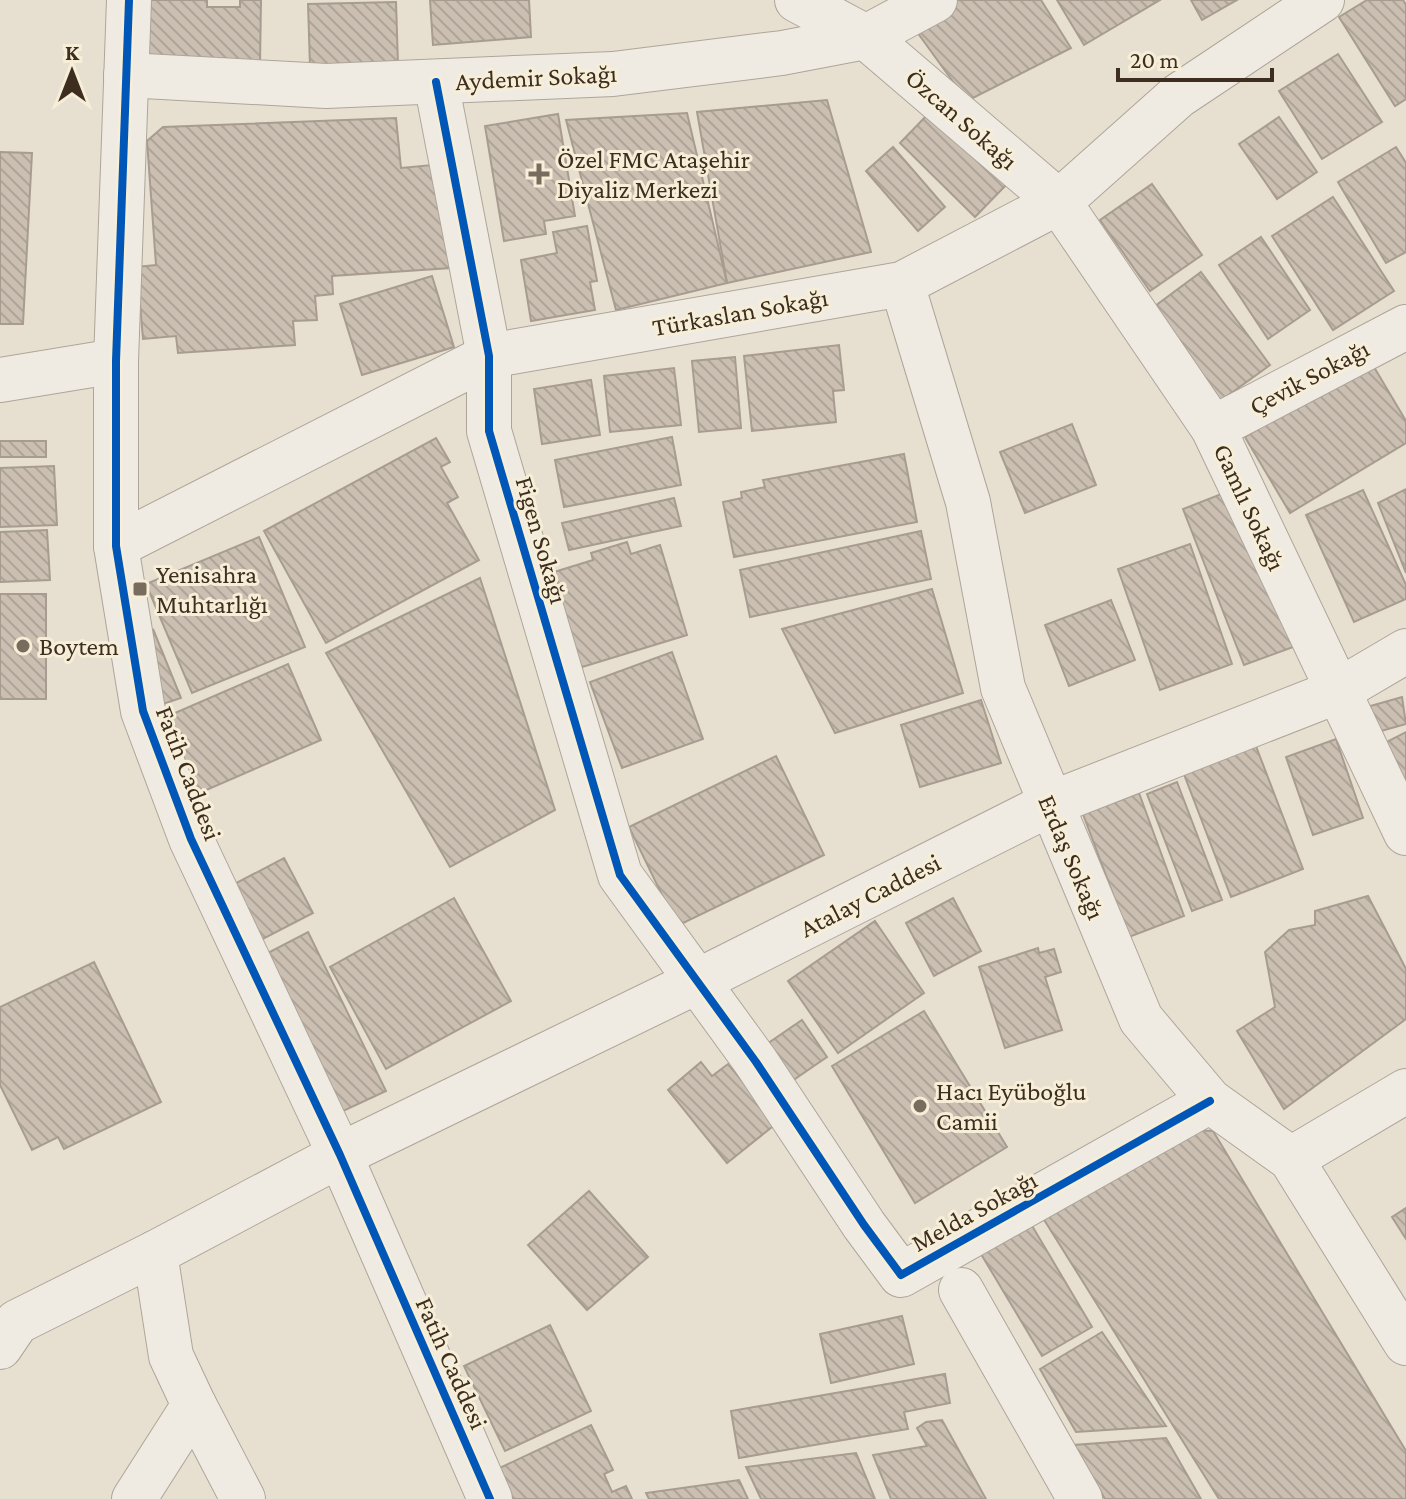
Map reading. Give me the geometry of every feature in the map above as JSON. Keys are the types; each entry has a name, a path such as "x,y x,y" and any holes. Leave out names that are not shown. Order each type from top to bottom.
{"street":[{"name":"Fatih Caddesi","path":"129,0 116,361 116,546 143,711 191,839 340,1155 490,1499"},
{"name":"Özcan Sokağı","path":"797,0 866,37 1059,202"},
{"name":"Aydemir Sokağı","path":"126,75 326,86 613,74 782,53 866,37 935,0"},
{"name":"Türkaslan Sokağı","path":"116,546 489,356 902,284 1059,202 1178,96 1317,1"},
{"name":"Figen Sokağı","path":"436,82 489,356 489,431 620,875 696,982"},
{"name":"Gamlı Sokağı","path":"1059,202 1213,428 1406,833"},
{"name":"Erdaş Sokağı","path":"902,284 968,502 1003,688 1141,1019 1210,1101 1291,1159 1406,1343"},
{"name":"Çevik Sokağı","path":"1213,428 1406,327"},
{"path":"0,380 116,361"},
{"name":"Atalay Caddesi","path":"0,1347 17,1322 340,1155 696,982 1050,804 1338,691 1406,651"},
{"name":"Melda Sokağı","path":"696,982 756,1062 864,1225 901,1275 1210,1101"},
{"path":"1291,1159 1406,1091"},
{"path":"155,1253 171,1356 243,1499"},
{"path":"961,1290 1080,1499"},
{"path":"134,1499 194,1405"}],"building":[{"path":"149,0 207,0 207,7 240,7 240,0 261,0 260,64 149,64"},
{"path":"430,0 529,0 531,37 433,45"},
{"path":"954,0 1041,0 1071,48 967,101 909,21"},
{"path":"1057,0 1160,0 1084,45"},
{"path":"1191,0 1237,0 1202,20"},
{"path":"1367,0 1403,0 1406,5 1406,99 1395,106 1339,17"},
{"path":"396,2 398,64 310,66 308,4"},
{"path":"1338,54 1382,122 1322,159 1279,91"},
{"path":"827,100 871,252 727,283 697,112"},
{"path":"932,110 1008,183 975,217 900,143"},
{"path":"687,113 727,283 616,310 566,120"},
{"path":"558,114 575,216 544,221 546,234 504,241 485,126"},
{"path":"1279,117 1317,172 1277,199 1239,144"},
{"path":"396,118 401,168 443,164 451,268 332,276 333,294 315,296 317,320 293,321 295,345 178,353 176,336 143,339 137,267 156,265 147,141 163,127"},
{"path":"893,147 945,207 918,231 866,171"},
{"path":"1396,147 1406,163 1406,252 1386,263 1338,182"},
{"path":"0,152 32,153 23,324 0,324"},
{"path":"1152,184 1202,255 1150,291 1100,220"},
{"path":"1333,197 1394,291 1333,330 1272,236"},
{"path":"587,226 597,281 590,282 595,310 531,321 521,260 557,253 553,232"},
{"path":"1261,237 1310,310 1268,339 1219,265"},
{"path":"1201,272 1270,365 1216,404 1147,312"},
{"path":"432,276 454,347 362,375 340,304"},
{"path":"839,345 844,390 833,391 836,422 752,431 744,356"},
{"path":"735,357 741,428 699,432 692,361"},
{"path":"1371,362 1406,421 1406,443 1290,513 1245,437"},
{"path":"674,368 681,425 610,432 604,376"},
{"path":"591,380 600,435 542,444 534,389"},
{"path":"1072,424 1096,485 1025,513 1000,452"},
{"path":"672,437 681,485 564,507 555,460"},
{"path":"436,438 450,462 441,467 458,497 447,503 479,560 326,643 264,531"},
{"path":"0,441 46,441 46,457 0,457"},
{"path":"904,454 917,522 734,557 723,502 742,498 741,492 765,487 763,480"},
{"path":"54,466 57,525 0,527 0,468"},
{"path":"1234,489 1296,646 1244,665 1183,509"},
{"path":"1406,489 1406,573 1378,503"},
{"path":"1363,490 1406,585 1406,599 1354,622 1306,515"},
{"path":"674,498 681,526 569,550 562,523"},
{"path":"47,530 50,580 0,582 0,532"},
{"path":"921,531 931,579 750,617 740,570"},
{"path":"259,537 305,647 192,693 146,584"},
{"path":"627,542 631,554 660,545 687,635 579,668 551,573 593,560 591,553"},
{"path":"1190,544 1232,664 1160,690 1118,569"},
{"path":"480,578 555,810 450,867 326,653"},
{"path":"932,589 963,693 835,733 782,629"},
{"name":"Boytem","path":"0,594 46,594 46,699 0,699"},
{"path":"1111,600 1135,660 1069,686 1045,625"},
{"path":"153,629 181,698 154,707"},
{"path":"672,652 703,739 622,768 590,682"},
{"path":"288,664 321,740 195,795 161,719"},
{"path":"1402,697 1406,724 1374,733 1367,707"},
{"path":"981,700 1001,763 920,787 901,725"},
{"path":"1406,732 1406,810 1373,749"},
{"path":"1336,739 1363,818 1313,835 1286,757"},
{"path":"1254,741 1303,869 1231,897 1182,769"},
{"path":"776,756 824,855 677,926 629,827"},
{"path":"1177,782 1222,900 1192,911 1147,794"},
{"path":"1139,793 1184,916 1129,937 1083,814"},
{"path":"284,858 313,913 255,943 225,889"},
{"path":"1368,896 1406,969 1406,1019 1284,1109 1237,1031 1275,1007 1265,952 1289,930 1315,925 1315,911"},
{"path":"454,898 511,1001 386,1069 330,967"},
{"path":"953,898 981,951 934,976 906,923"},
{"path":"875,921 924,993 838,1053 788,981"},
{"path":"308,932 386,1091 341,1112 264,955"},
{"path":"1038,948 1039,953 1054,949 1061,972 1045,977 1062,1030 1005,1048 979,967"},
{"path":"94,962 161,1102 64,1149 58,1137 32,1150 0,1085 0,1007"},
{"name":"Hacı Eyüboğlu Camii","path":"924,1011 1007,1147 915,1203 832,1066"},
{"path":"802,1020 827,1057 789,1083 764,1046"},
{"path":"701,1062 712,1076 728,1064 777,1123 727,1163 668,1090"},
{"path":"1188,1130 1213,1131 1406,1451 1406,1499 1219,1499 1043,1218"},
{"path":"589,1191 648,1257 587,1310 528,1245"},
{"path":"1406,1208 1406,1239 1392,1217"},
{"path":"1031,1224 1092,1327 1042,1356 981,1254"},
{"path":"902,1316 914,1364 831,1383 820,1334"},
{"path":"550,1325 591,1411 505,1451 464,1366"},
{"path":"1102,1332 1166,1426 1076,1432 1040,1369"},
{"path":"945,1374 950,1403 904,1412 908,1429 739,1458 731,1411"},
{"path":"942,1420 986,1499 891,1499 873,1455 927,1446 917,1428 926,1422"},
{"path":"591,1425 613,1470 604,1474 612,1492 626,1486 632,1499 503,1499 491,1472"},
{"path":"1166,1438 1201,1499 1105,1499 1074,1445"},
{"path":"856,1453 875,1499 761,1499 746,1467"},
{"path":"739,1480 748,1499 649,1499 646,1493"}],"cycle path":[{"path":"129,0 116,361 116,546 143,711 191,839 340,1155 490,1499"},
{"path":"436,82 489,356 489,431 620,875 756,1062 864,1225 901,1275 1210,1101"}],"place":[{"name":"Özel FMC Ataşehir Diyaliz Merkezi","path":"539,174"},
{"name":"Yenisahra Muhtarlığı","path":"140,589"},
{"name":"Boytem","path":"23,646"},
{"name":"Hacı Eyüboğlu Camii","path":"920,1106"}]}
